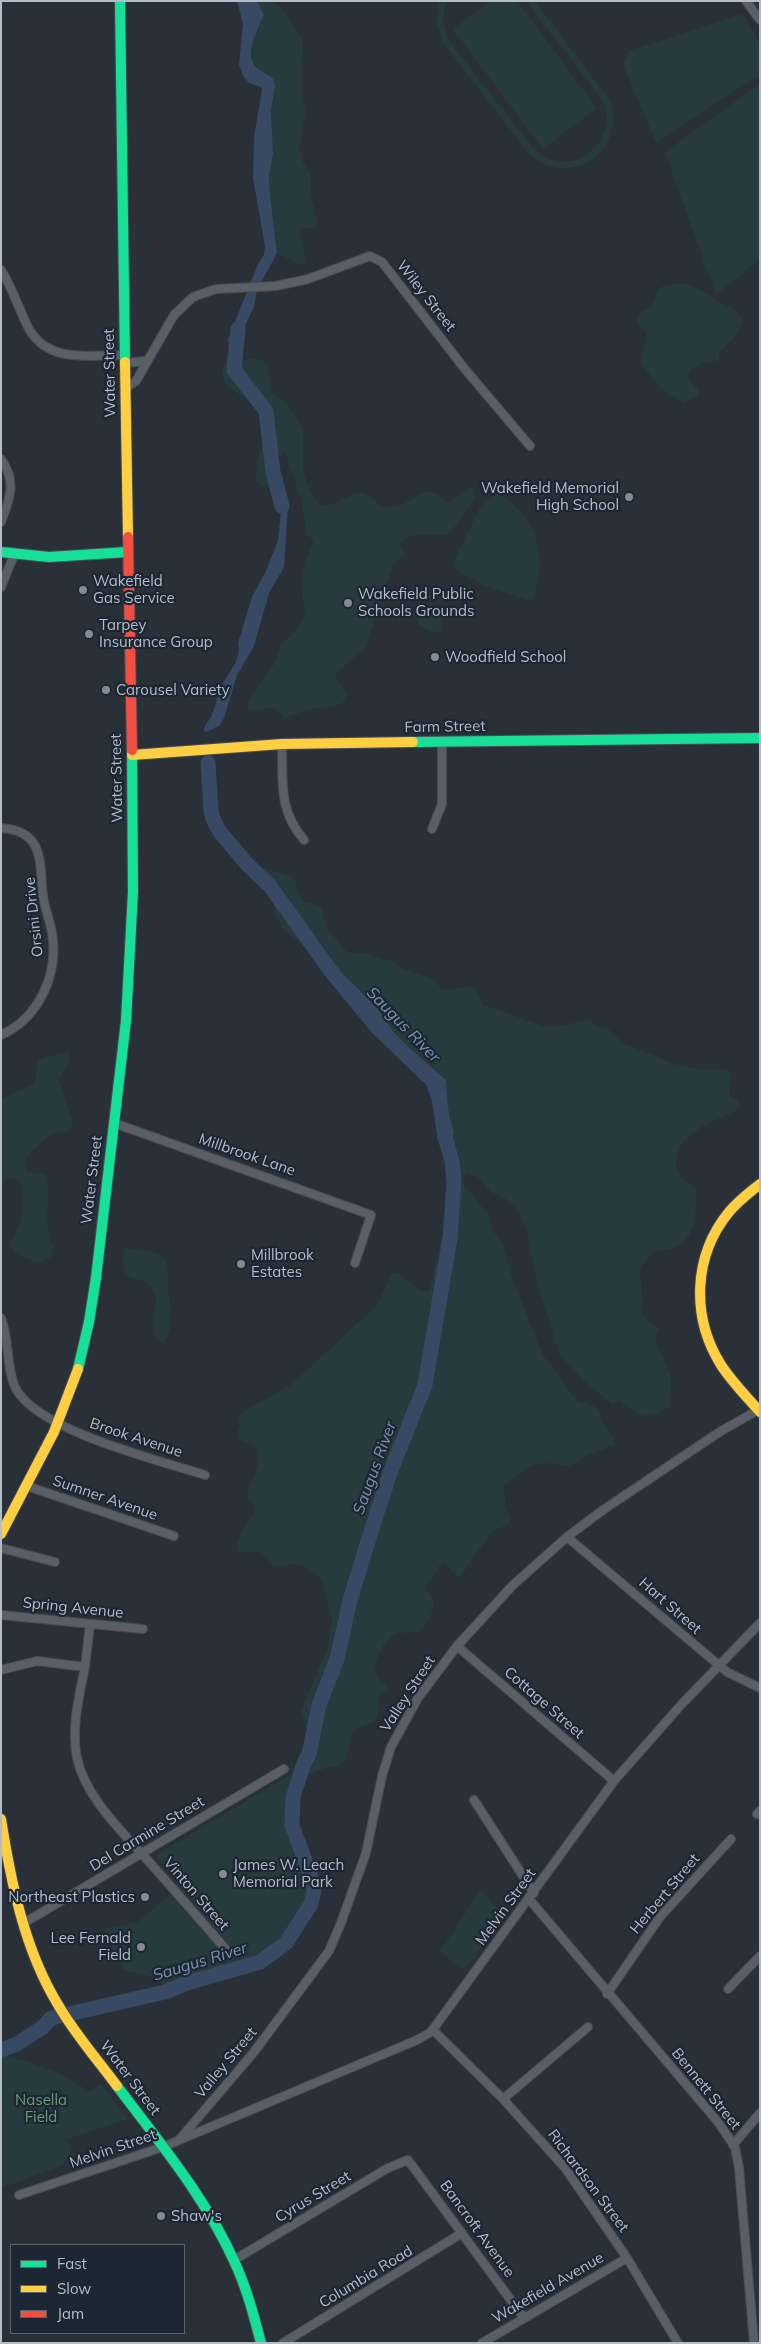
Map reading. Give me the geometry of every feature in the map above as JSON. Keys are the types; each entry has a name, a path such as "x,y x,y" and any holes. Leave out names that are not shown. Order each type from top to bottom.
{"main road":[{"name":"Water Street","path":"1,1534 58,1425 79,1365 89,1321 114,1123 132,936 132,755 120,1"},
{"path":"1,552 50,558 128,552"},
{"name":"Farm Street","path":"132,755 282,744 760,738"},
{"path":"759,1410 718,1360 706,1334 698,1298 704,1258 714,1233 729,1212 760,1184"},
{"name":"Water Street","path":"1,1819 3,1844 24,1923 39,1967 69,2023 206,2206 234,2260 251,2303 262,2343"}],"street":[{"path":"746,1 760,20"},
{"name":"Wiley Street","path":"126,388 136,381 174,315 187,301 210,290 286,284 320,276 365,256 378,258 456,358 530,446"},
{"path":"1,270 13,290 29,329 35,338 50,350 67,355 147,361"},
{"path":"1,459 8,470 12,486 1,522"},
{"path":"1,587 14,555"},
{"path":"432,829 442,804 442,742"},
{"path":"282,744 285,808 294,828 304,840"},
{"name":"Orsini Drive","path":"1,828 10,828 25,835 39,852 42,869 43,898 54,949 50,976 37,1006 20,1024 1,1036"},
{"name":"Millbrook Lane","path":"114,1123 342,1203 371,1215 355,1263"},
{"name":"Brook Avenue","path":"1,1318 6,1333 10,1371 15,1388 25,1401 58,1425 76,1433 205,1475"},
{"name":"Valley Street","path":"177,2141 254,2052 329,1951 366,1853 382,1776 391,1747 418,1698 457,1646 513,1586 567,1537 603,1510 721,1431 759,1410"},
{"name":"Sumner Avenue","path":"27,1486 174,1536"},
{"name":"Hart Street","path":"567,1537 719,1665 736,1677 760,1688"},
{"path":"1,1548 55,1562"},
{"name":"Spring Avenue","path":"1,1615 143,1628"},
{"name":"Melvin Street","path":"19,2195 163,2147 417,2040 434,2030 614,1781 645,1744 760,1623"},
{"name":"Vinton Street","path":"90,1624 76,1725 76,1748 80,1767 99,1802 229,1953"},
{"name":"Cottage Street","path":"457,1646 614,1781"},
{"path":"1,1670 37,1661 85,1667"},
{"name":"Del Carmine Street","path":"24,1923 284,1769"},
{"name":"Bennett Street","path":"474,1800 531,1896 607,1994 718,2122 733,2145 737,2156 740,2178 754,2343"},
{"name":"Herbert Street","path":"607,1994 660,1916 731,1839"},
{"path":"728,1990 760,1956"},
{"path":"503,2099 588,2027"},
{"name":"Richardson Street","path":"434,2030 503,2099 565,2168 627,2258 678,2343"},
{"path":"733,2145 760,2113"},
{"path":"198,2118 207,2126 216,2125"},
{"name":"Cyrus Street","path":"234,2260 388,2168 406,2160"},
{"name":"Bancroft Avenue","path":"406,2160 411,2162 524,2318"},
{"name":"Columbia Road","path":"283,2343 462,2233"},
{"name":"Wakefield Avenue","path":"482,2343 627,2258"}],"green space":[{"path":"257,1 273,1 282,9 303,41 301,89 306,111 299,149 303,162 310,173 312,201 317,219 316,226 304,228 299,233 307,264 298,264 277,253 269,176 273,154 271,110 274,85 270,76 254,64 252,42 264,15"},
{"path":"439,1 446,1 443,23 449,41 533,148 547,158 562,162 576,160 589,153 599,142 605,129 606,113 600,97 526,1 535,1 610,101 613,119 610,135 603,149 592,160 578,166 562,168 546,165 530,155 444,44 436,24"},
{"path":"490,1 517,1 597,108 543,149 453,29"},
{"path":"743,14 760,44 760,76 656,142 623,65 628,51"},
{"path":"760,84 760,259 716,295 665,152"},
{"path":"673,284 686,284 696,288 738,312 742,321 737,334 719,352 719,360 701,364 690,370 687,378 700,392 697,396 684,403 659,387 641,363 647,334 636,321 638,315 652,305 659,289"},
{"path":"254,358 262,360 268,365 270,391 287,403 300,425 303,433 303,472 310,491 319,505 330,505 360,493 387,507 399,506 419,495 430,492 436,493 449,503 469,487 476,490 474,499 449,535 429,534 414,536 402,541 399,545 406,554 393,565 366,647 336,673 337,680 347,695 344,702 284,717 274,708 250,710 247,707 252,693 275,663 281,645 295,632 305,613 301,581 314,541 307,534 301,499 285,452 279,456 278,465 278,476 282,489 273,485 269,488 256,483 256,469 263,443 262,417 253,403 227,386 223,379 222,370 223,365"},
{"path":"497,493 511,502 522,513 536,540 540,570 532,601 488,587 455,570 453,563 480,507"},
{"path":"440,613 441,632 433,632 418,625 417,619"},
{"path":"265,868 294,877 302,901 321,906 326,927 347,952 369,954 381,959 391,960 402,969 433,979 442,989 471,987 479,995 482,1004 543,1026 555,1027 590,1020 595,1025 607,1028 623,1043 674,1064 696,1069 727,1069 732,1076 729,1096 738,1100 741,1105 734,1112 698,1129 690,1135 679,1150 676,1159 676,1170 680,1176 696,1189 694,1223 682,1244 674,1248 651,1253 640,1268 643,1315 659,1329 655,1338 671,1377 670,1406 658,1413 640,1416 619,1400 613,1404 589,1386 559,1354 537,1281 526,1229 519,1212 505,1198 491,1192 479,1178 468,1173 464,1176 463,1183 490,1217 492,1230 500,1239 504,1248 511,1275 543,1355 577,1401 594,1406 599,1410 602,1422 613,1438 613,1445 584,1457 570,1466 537,1464 527,1468 505,1484 503,1489 505,1507 510,1517 509,1524 491,1532 461,1576 456,1576 445,1562 440,1565 432,1580 426,1586 432,1596 434,1605 425,1625 418,1632 397,1633 382,1647 373,1668 380,1681 387,1685 388,1690 379,1694 379,1711 375,1721 358,1729 352,1735 345,1761 305,1777 299,1776 293,1797 292,1825 294,1835 306,1859 314,1890 311,1904 286,1943 260,1962 187,1983 165,1992 161,1979 124,1970 103,1929 137,1922 179,1888 156,1855 297,1771 307,1731 301,1710 328,1647 332,1621 322,1580 304,1566 296,1564 275,1566 259,1551 239,1553 236,1548 253,1511 254,1506 247,1497 259,1457 255,1446 241,1441 237,1436 240,1425 238,1419 241,1413 289,1386 339,1341 377,1305 392,1274 398,1273 420,1291 429,1291 457,1170 452,1148 454,1136 448,1113 446,1080 397,1037 345,976 327,960 312,952 284,930 276,917 272,895 262,871"},
{"path":"69,1051 69,1061 59,1080 73,1124 66,1132 48,1136 28,1155 25,1162 28,1172 42,1173 47,1176 49,1203 45,1213 50,1238 54,1247 51,1257 37,1263 14,1253 9,1244 20,1224 24,1200 19,1180 7,1178 1,1187 1,1099 32,1085 35,1081 37,1062"},
{"path":"127,1248 154,1252 162,1256 167,1263 170,1326 169,1333 162,1343 157,1341 154,1329 156,1303 154,1291 147,1283 129,1276 123,1268 124,1250"},
{"path":"481,1889 504,1918 464,1970 440,1952"},
{"name":"Nasella Field","path":"1,2055 48,2069 90,2092 101,2084 128,2119 67,2139 71,2150 63,2165 1,2188"}],"water":[{"path":"237,1 257,1 264,15 253,41 251,55 256,67 273,79 275,85 271,110 273,154 269,176 277,253 257,290 254,307 239,338 234,362 226,365 229,352 228,339 258,264 264,255 265,246 253,178 254,137 262,90 261,87 249,83 243,76 239,65 243,24"},
{"path":"273,485 285,493 288,506 284,567 269,593 254,646 237,675 224,718 219,726 206,732 204,731 205,727 213,713 223,683 237,659 238,643 252,597 265,573 278,541 282,502 269,488"},
{"path":"312,952 327,960 345,976 378,1009 397,1037 446,1080 448,1113 454,1131 452,1143 449,1139 443,1112 444,1088 428,1067 376,1022 327,961"}],"waterway":[{"path":"238,329 234,370 266,411 273,472 282,506"},
{"name":"Saugus River","path":"1,2050 17,2044 43,2027 51,2018 165,1992 187,1983 260,1962 286,1943 311,1904 314,1890 292,1825 293,1797 304,1763 309,1754 319,1705 337,1659 350,1600 374,1522 390,1473 425,1385 450,1238 454,1182 452,1161 445,1137 439,1098 433,1081 377,1027 330,970 270,886 246,863 220,832 213,819 211,810 208,763"}],"traffic: fast":[{"path":"120,1 125,362"},
{"path":"1,552 49,557 128,552"},
{"path":"413,742 760,738"},
{"path":"78,1369 89,1322 96,1278 126,1021 133,892 132,750"},
{"path":"117,2086 196,2193 223,2239 243,2283 261,2343"}],"traffic: slow":[{"path":"125,362 128,537"},
{"path":"132,755 282,744 413,742"},
{"path":"760,1184 732,1208 717,1229 708,1248 700,1287 701,1307 711,1346 725,1371 760,1412"},
{"path":"1,1534 54,1432 78,1369"},
{"path":"1,1819 14,1890 27,1937 36,1960 64,2014 117,2086"}],"traffic: jam":[{"path":"128,537 132,750"}],"place":[{"name":"Wakefield Memorial High School","path":"629,497"},
{"name":"Wakefield Gas Service","path":"83,590"},
{"name":"Wakefield Public Schools Grounds","path":"348,603"},
{"name":"Tarpey Insurance Group","path":"89,634"},
{"name":"Woodfield School","path":"435,657"},
{"name":"Carousel Variety","path":"106,690"},
{"name":"Millbrook Estates","path":"241,1264"},
{"name":"James W. Leach Memorial Park","path":"223,1874"},
{"name":"Northeast Plastics","path":"145,1897"},
{"name":"Lee Fernald Field","path":"141,1947"},
{"name":"Shaw's","path":"161,2216"}]}
